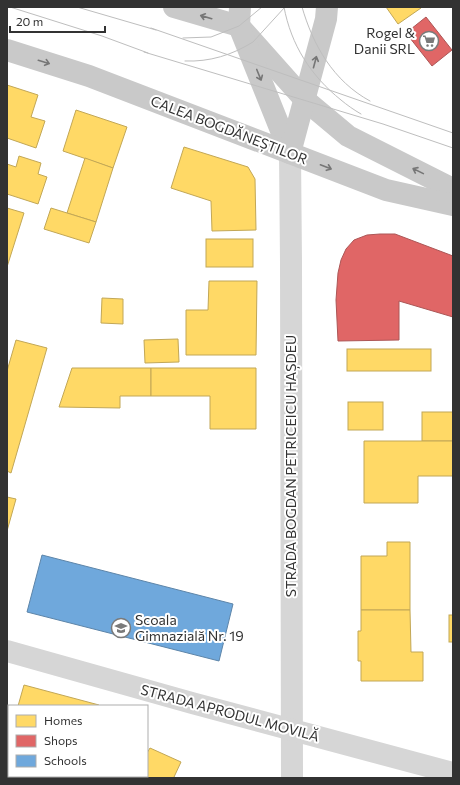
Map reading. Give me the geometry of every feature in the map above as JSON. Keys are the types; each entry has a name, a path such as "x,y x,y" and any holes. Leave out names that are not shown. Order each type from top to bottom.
{"main road":[{"path":"174,7 240,17 305,100 348,136 453,189"},
{"path":"290,153 326,19 327,7"},
{"path":"240,17 290,153"},
{"name":"CALEA BOGDĂNEȘTILOR","path":"7,50 89,76 386,190 453,205"}],"street":[{"name":"STRADA BOGDAN PETRICEICU HAȘDEU","path":"290,153 292,778"},
{"name":"STRADA APRODUL MOVILĂ","path":"7,651 192,703 453,773"}],"building: Homes":[{"path":"386,7 421,7 421,8 398,24"},
{"path":"7,85 38,95 31,117 45,121 36,148 7,138"},
{"path":"76,110 127,127 113,168 63,151"},
{"path":"184,147 248,167 255,179 256,230 212,231 211,201 171,188"},
{"path":"19,156 41,163 38,174 47,177 38,204 7,194 7,164 16,167"},
{"path":"85,158 113,168 96,222 67,213"},
{"path":"7,208 24,213 7,267"},
{"path":"51,208 96,222 89,243 44,229"},
{"path":"206,239 253,239 253,267 206,267"},
{"path":"209,281 257,281 256,355 186,355 186,310 208,310"},
{"path":"102,298 123,299 123,324 101,323"},
{"path":"178,339 179,362 145,363 144,340"},
{"path":"16,340 47,348 11,473 7,471 7,371"},
{"path":"347,349 431,349 431,371 347,371"},
{"path":"72,368 151,368 151,396 120,396 120,408 59,407"},
{"path":"151,368 256,368 256,429 210,429 210,396 151,396"},
{"path":"348,402 383,402 383,430 348,430"},
{"path":"422,412 453,412 453,441 422,441"},
{"path":"364,441 453,441 453,476 418,476 418,503 364,503"},
{"path":"7,497 16,499 7,531"},
{"path":"387,542 410,542 410,610 361,610 361,556 387,556"},
{"path":"361,610 410,610 411,652 423,652 423,681 361,681 361,661 358,661 358,631 361,631"},
{"path":"449,615 453,615 453,642 449,642"},
{"path":"24,685 99,705 18,705"},
{"path":"8,744 8,774 7,773"},
{"path":"150,748 181,762 174,777 177,778 136,778 148,777 148,751"}],"building: Shops":[{"name":"Rogel & Danii SRL","path":"426,17 452,50 432,66 406,33"},
{"path":"395,234 453,256 453,317 399,301 399,340 338,341 336,300 338,273 341,260 346,249 354,240 367,235"}],"building: Schools":[{"path":"42,555 233,604 219,661 27,612"}],"tram line":[{"path":"10,7 102,36 148,53"},
{"path":"77,7 156,30"},
{"path":"183,38 211,37 239,26 262,7"},
{"path":"284,7 287,21 297,47 304,59 320,81 330,91 361,114"},
{"path":"185,61 212,59 245,47 253,42 285,7"},
{"path":"302,7 312,35 326,61 345,83 370,101"},
{"path":"151,28 453,133"},
{"path":"144,52 383,124 453,148"}],"place":[{"name":"Rogel & Danii SRL","path":"429,41"},
{"name":"Scoala Gimnazială Nr. 19","path":"121,628"}]}
